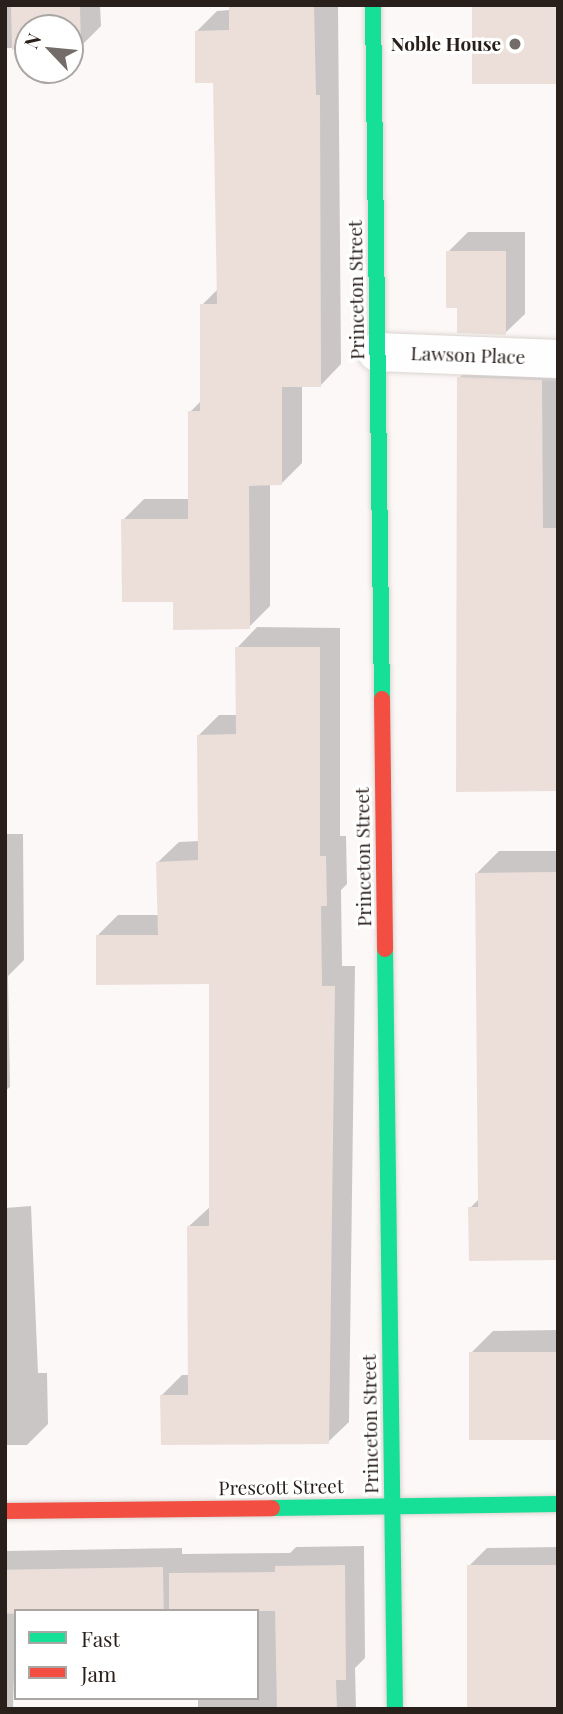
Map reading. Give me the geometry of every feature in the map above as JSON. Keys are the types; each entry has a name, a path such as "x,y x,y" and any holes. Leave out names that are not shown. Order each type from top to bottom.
{"street":[{"name":"Princeton Street","path":"373,5 395,1709"},
{"name":"Lawson Place","path":"377,352 558,359"},
{"name":"Prescott Street","path":"5,1511 558,1504"}],"building":[{"path":"11,5 80,5 80,14 14,14 12,50"},
{"path":"229,5 314,5 316,95 320,95 321,387 282,387 282,485 249,486 250,629 173,630 173,602 122,602 121,519 188,519 188,411 200,411 200,304 217,304 213,83 195,83 195,31 229,30"},
{"name":"Noble House","path":"472,5 558,5 558,84 472,84"},
{"path":"446,251 506,251 506,335 457,333 457,308 446,308"},
{"path":"457,377 542,380 543,528 558,528 558,791 456,792"},
{"path":"235,647 320,647 320,856 326,856 327,906 321,906 322,986 335,986 329,1444 161,1445 160,1395 188,1395 187,1226 209,1226 209,984 96,985 96,935 158,935 156,862 198,860 197,735 236,734"},
{"path":"558,872 558,1260 469,1261 468,1207 478,1207 475,873"},
{"path":"469,1352 558,1352 558,1440 469,1440"},
{"path":"345,1565 346,1680 336,1680 337,1709 277,1709 275,1611 169,1609 169,1573 275,1572 275,1566"},
{"path":"467,1565 558,1565 558,1709 467,1709"},
{"path":"163,1567 164,1609 14,1609 14,1614 6,1614 5,1570"}],"traffic: fast":[{"path":"373,5 382,699"},
{"path":"385,949 395,1709"},
{"path":"272,1508 558,1504"}],"traffic: jam":[{"path":"382,699 385,949"},
{"path":"5,1511 272,1508"}],"place":[{"name":"Noble House","path":"515,44"}]}
